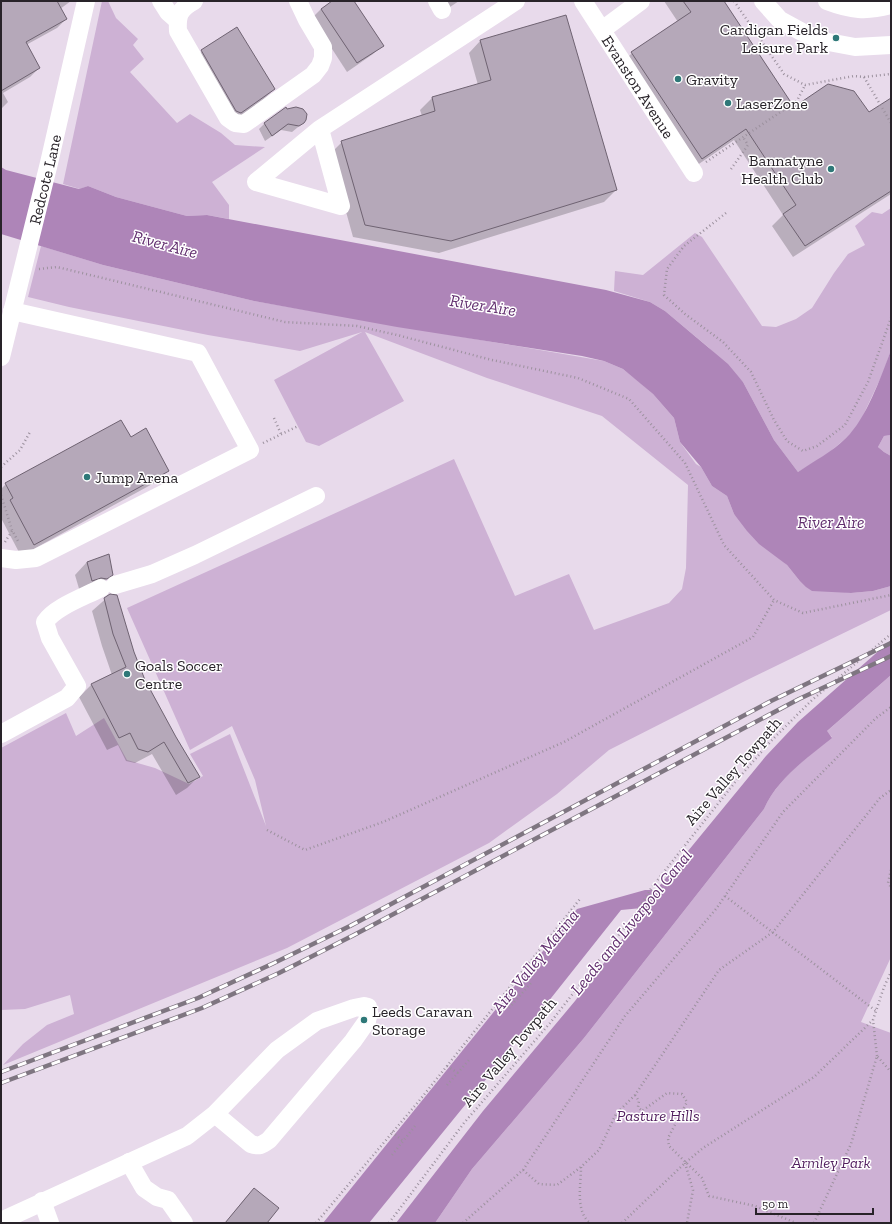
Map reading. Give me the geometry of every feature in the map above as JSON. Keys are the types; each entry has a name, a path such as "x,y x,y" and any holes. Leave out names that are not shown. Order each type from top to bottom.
{"street":[{"name":"Redcote Lane","path":"1,357 49,163 86,1"},
{"path":"161,1 168,12 177,20"},
{"path":"194,1 187,4 180,13 177,20 178,31 228,118 235,123 244,124 313,75 320,66 323,58 323,47 298,1"},
{"path":"320,129 341,206 256,182 320,129 516,1"},
{"name":"Evanston Avenue","path":"584,1 694,173"},
{"path":"602,30 641,1"},
{"path":"763,1 780,20 823,41 855,47 891,46"},
{"path":"827,1 858,10 880,8 891,5"},
{"path":"1,558 16,560 36,558 250,450 198,353 12,311"},
{"path":"1,734 67,698 77,686 50,638 45,622 49,616 78,599 108,587 152,574 195,555 316,496"},
{"path":"1,1221 187,1136 215,1114 277,1050 317,1021 354,1008 364,1006 368,1007 370,1012 367,1021 353,1041 269,1140 257,1146 251,1144 215,1114"},
{"path":"129,1162 144,1188 157,1197 168,1200 184,1223"},
{"path":"42,1201 50,1223"}],"path":[{"path":"734,1 784,74 805,85 854,76 864,77 891,74"},
{"path":"864,77 891,123"},
{"path":"708,160 797,101 805,85"},
{"path":"731,169 748,145 743,137"},
{"path":"726,213 684,246 667,269 664,295 685,314 723,342 751,372 774,420 787,441 803,451 817,446 845,425 868,382 891,318"},
{"path":"23,268 57,267 285,322 358,326 492,360 578,378 628,399 685,464 724,545 774,600 803,613 891,595"},
{"path":"274,418 281,434"},
{"path":"250,450 298,426"},
{"path":"1,467 20,450 30,432"},
{"path":"1,495 12,530 26,559"},
{"path":"1,548 12,530"},
{"path":"267,830 305,850 383,822 564,742 752,637 774,600"},
{"name":"Aire Valley Towpath","path":"389,1223 464,1124 550,1022 636,913 652,887 736,781 772,740 812,700 891,634"},
{"path":"464,1223 523,1170 625,1016 716,909 783,812 876,718 891,707"},
{"path":"523,1170 539,1184 557,1185 581,1167 599,1150 616,1114 635,1095 719,970 773,932 880,798 891,790"},
{"path":"891,870 888,883 891,887"},
{"path":"725,896 876,1011"},
{"path":"316,1223 447,1066 580,899"},
{"path":"814,1223 850,1144 877,1056 873,1020 884,987 891,972"},
{"path":"509,1008 530,983"},
{"path":"509,988 520,995"},
{"path":"622,1223 702,1148 814,1077 873,1020"},
{"path":"877,1056 891,1072"},
{"path":"447,1085 468,1060"},
{"path":"447,1066 458,1073"},
{"path":"635,1095 639,1101 638,1107 642,1111 667,1093 682,1094 687,1102 668,1138 669,1146 702,1178 709,1196 755,1206 796,1223"},
{"path":"392,1155 415,1126"},
{"path":"392,1132 403,1141"},
{"path":"685,1163 693,1190 686,1223"},
{"path":"581,1167 580,1202 584,1218 590,1223"}],"green space":[{"path":"102,1 108,1 116,18 138,39 133,45 144,59 130,72 177,123 190,114 221,133 235,145 265,147 212,182 229,205 229,219 207,215 187,216 116,197 88,186 80,189 63,184"},
{"path":"891,208 891,350 883,373 858,426 826,455 798,472 774,440 743,382 708,347 665,311 650,302 614,291 615,271 643,275 695,233 702,237 762,326 776,327 796,319 812,308 848,254 865,245 855,226 872,212 882,214"},
{"path":"41,246 103,265 254,301 604,361 623,369 653,394 674,418 680,442 696,464 701,467 712,486 727,496 734,514 787,565 799,580 838,591 851,593 873,591 891,586 891,610 745,681 609,750 557,794 489,843 287,948 3,1065 23,1044 47,1025 74,1014 70,995 25,1009 1,1010 1,748 66,713 76,736 104,718 127,760 155,768 189,784 203,776 190,754 230,734 266,826 255,780 232,726 190,750 127,608 454,459 515,596 569,574 594,630 669,603 682,589 686,568 688,485 602,416 487,378 365,332 404,401 319,446 306,442 274,380 362,332 300,351 208,335 69,307 28,297"},
{"path":"891,435 891,456 878,447 884,436"},
{"name":"Pasture Hills","path":"891,675 891,957 861,1022 891,1033 891,1223 435,1223 472,1169 584,1038 764,809 777,788 803,761 832,737 826,732"}],"water":[{"name":"River Aire","path":"1,167 6,170 79,189 88,186 116,197 187,216 207,215 606,290 650,302 665,311 728,364 743,382 774,440 798,472 835,448 853,430 872,397 891,350 891,435 884,436 878,447 891,456 891,586 873,591 851,593 812,591 806,587 787,565 759,544 747,531 734,514 727,496 712,486 701,467 680,442 674,418 653,394 623,369 604,361 582,356 397,327 254,301 103,265 1,234"},
{"name":"Aire Valley Marina","path":"891,640 891,675 827,731 832,738 794,770 777,788 764,809 584,1038 472,1169 435,1223 396,1223 483,1111 575,1001 632,926 642,908 621,910 369,1223 323,1223 577,909 645,890 656,890 766,756 798,722"}],"building":[{"path":"1,1 57,1 67,19 26,42 40,68 1,91"},
{"path":"332,1 354,1 384,46 357,63 321,9"},
{"path":"683,1 724,1 794,107 828,84 854,91 869,112 891,98 891,191 805,246 783,214 796,205 746,129 702,159 631,52 691,12"},
{"path":"566,15 617,190 451,241 365,225 341,141 435,111 432,97 491,80 480,40"},
{"path":"237,27 275,89 241,113 236,111 201,50"},
{"path":"286,107 287,109 296,107 303,109 307,114 306,120 299,126 288,124 272,136 264,123"},
{"name":"Jump Arena","path":"121,420 131,437 146,428 169,471 34,545 10,500 13,498 5,483"},
{"path":"109,554 113,575 107,579 101,578 92,581 87,562"},
{"name":"Goals Soccer Centre","path":"110,594 117,595 134,652 145,680 200,777 188,783 164,742 148,752 138,749 130,733 119,738 91,684 126,667 113,634 104,598"},
{"path":"254,1188 279,1208 267,1223 225,1223"}],"railway":[{"path":"1,1072 198,998 274,963 350,926 771,701 891,643"},
{"path":"1,1083 202,1008 279,973 354,935 799,699 891,656"}],"place":[{"name":"Cardigan Fields Leisure Park","path":"836,38"},
{"name":"Gravity","path":"678,79"},
{"name":"LaserZone","path":"728,103"},
{"name":"Bannatyne Health Club","path":"831,169"},
{"name":"Jump Arena","path":"87,477"},
{"name":"Goals Soccer Centre","path":"127,674"},
{"name":"Leeds Caravan Storage","path":"364,1020"}],"water label":[{"name":"Leeds and Liverpool Canal","path":"631,922"}],"park label":[{"name":"Armley Park","path":"831,1162"}]}
